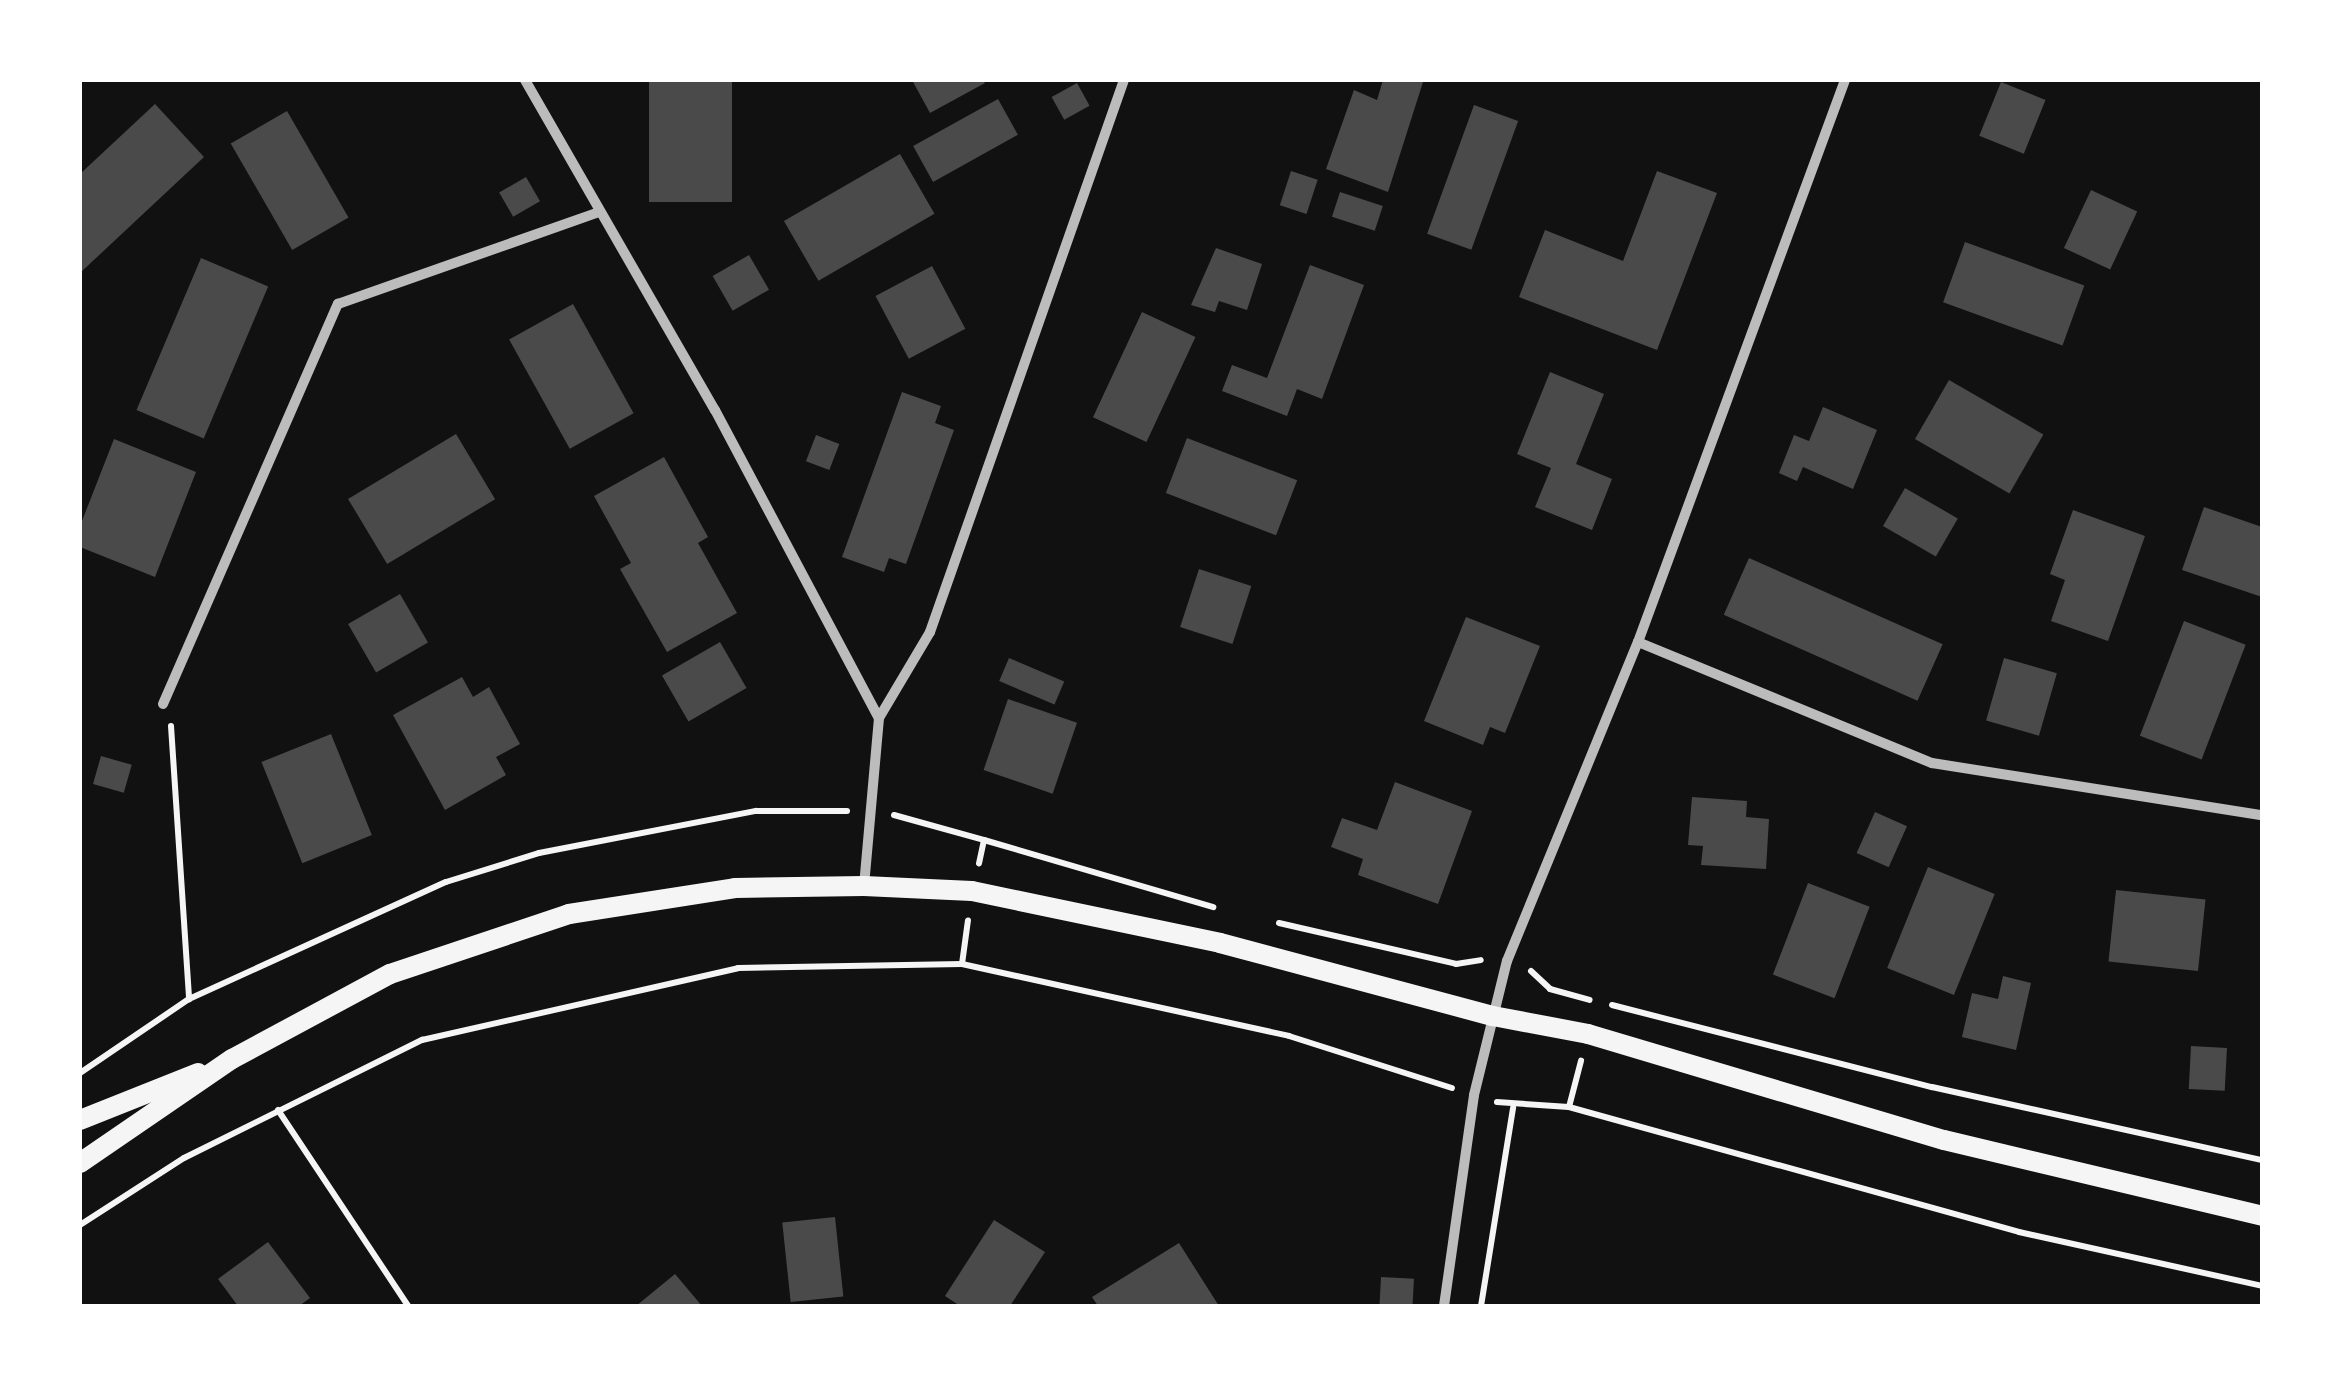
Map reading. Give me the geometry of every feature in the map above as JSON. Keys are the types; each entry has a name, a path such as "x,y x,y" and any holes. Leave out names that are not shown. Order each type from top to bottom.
{"main road":[{"path":"80,1163 232,1059 390,974 569,914 736,888 864,886 991,895 1220,942 1492,1016 1588,1034 1944,1140 2262,1216"},
{"path":"80,1120 232,1059"}],"street":[{"path":"525,80 597,213 715,410 879,718"},
{"path":"864,886 879,718 930,632 1124,80"},
{"path":"1444,1306 1474,1095 1507,961 1638,642 1845,80"},
{"path":"163,704 338,304 597,213"},
{"path":"1638,642 1932,762 2262,815"}],"path":[{"path":"163,704 175,738 189,999"},
{"path":"984,840 1104,870 1222,910"},
{"path":"1261,919 1456,964 1507,961 1526,966 1550,990 1932,1087 2262,1160"},
{"path":"80,1225 184,1158 422,1040 595,997 738,968 962,964 1289,1036 1513,1108 1569,1106 2019,1232 2262,1286"},
{"path":"1481,1306 1513,1108"},
{"path":"278,1110 408,1306"}],"building":[{"path":"649,80 732,80 732,202 649,202"},
{"path":"912,80 983,80 985,83 930,113"},
{"path":"1383,80 1423,82 1388,192 1326,169 1354,90 1377,100"},
{"path":"2001,82 2046,100 2024,154 1979,136"},
{"path":"1077,83 1090,106 1064,120 1052,97"},
{"path":"998,99 1018,135 933,182 913,146"},
{"path":"155,104 204,157 80,273 80,174"},
{"path":"1474,105 1518,121 1471,250 1427,234"},
{"path":"287,111 348,218 292,250 231,144"},
{"path":"900,154 934,214 818,281 784,221"},
{"path":"1291,171 1318,180 1307,214 1280,205"},
{"path":"1657,171 1717,193 1657,350 1519,297 1545,230 1623,261"},
{"path":"526,177 540,201 513,217 499,193"},
{"path":"2091,190 2137,212 2110,270 2064,248"},
{"path":"1340,192 1383,206 1375,231 1332,217"},
{"path":"1965,242 2084,285 2062,346 1943,302"},
{"path":"1216,248 1262,264 1247,310 1219,301 1215,312 1191,305"},
{"path":"749,255 769,290 733,311 713,276"},
{"path":"201,258 268,287 204,438 137,410"},
{"path":"1310,265 1364,285 1322,399 1297,389 1287,416 1222,391 1232,365 1267,378"},
{"path":"932,266 965,329 909,359 875,296"},
{"path":"573,304 634,413 570,449 509,339"},
{"path":"1142,312 1195,337 1146,442 1093,417"},
{"path":"1550,372 1604,394 1576,464 1612,479 1592,530 1535,507 1551,468 1517,454"},
{"path":"1949,380 2043,434 2009,493 1915,439"},
{"path":"902,392 941,406 935,423 954,430 906,564 889,558 884,572 842,557"},
{"path":"1823,407 1877,430 1853,489 1803,467 1797,481 1779,473 1794,435 1809,441"},
{"path":"456,434 495,499 387,564 348,499"},
{"path":"816,435 839,444 829,470 806,461"},
{"path":"1187,438 1297,480 1276,535 1166,493"},
{"path":"114,439 196,472 155,577 80,547 80,526"},
{"path":"664,457 708,537 698,543 737,613 667,652 620,569 631,563 594,496"},
{"path":"1905,488 1958,518 1936,557 1883,526"},
{"path":"2204,507 2262,527 2262,597 2182,570"},
{"path":"2073,510 2145,536 2108,641 2051,621 2065,580 2050,574"},
{"path":"1749,558 1943,644 1917,701 1724,615"},
{"path":"1199,569 1251,586 1232,644 1180,627"},
{"path":"400,594 428,642 376,672 348,624"},
{"path":"1466,617 1540,646 1505,733 1490,727 1483,745 1424,721"},
{"path":"2184,621 2246,645 2202,759 2140,736"},
{"path":"720,642 746,688 688,721 662,676"},
{"path":"1009,658 1064,681 1054,704 999,681"},
{"path":"2004,658 2057,673 2039,736 1986,720"},
{"path":"462,677 473,697 489,687 520,744 496,757 506,775 445,810 393,715"},
{"path":"1008,699 1077,723 1053,794 984,770"},
{"path":"331,734 372,835 302,863 261,762"},
{"path":"101,756 132,765 124,793 93,784"},
{"path":"1395,782 1472,811 1438,904 1358,875 1363,859 1331,847 1342,818 1377,830"},
{"path":"1692,797 1747,801 1746,817 1769,819 1766,869 1701,865 1703,846 1688,845"},
{"path":"1875,812 1907,826 1889,867 1857,853"},
{"path":"1928,867 1995,894 1954,995 1887,968"},
{"path":"1808,883 1870,907 1834,998 1773,974"},
{"path":"2116,890 2206,899 2198,971 2108,962"},
{"path":"2003,976 2031,983 2016,1050 1962,1037 1972,993 1998,999"},
{"path":"2191,1046 2227,1048 2225,1091 2189,1089"},
{"path":"835,1217 843,1297 791,1302 782,1223"},
{"path":"994,1220 1045,1252 1010,1306 960,1306 945,1296"},
{"path":"268,1242 310,1298 299,1306 238,1306 218,1279"},
{"path":"1179,1243 1219,1306 1098,1306 1092,1297"},
{"path":"675,1274 702,1306 636,1306"},
{"path":"1381,1277 1414,1279 1413,1306 1379,1306"}]}
